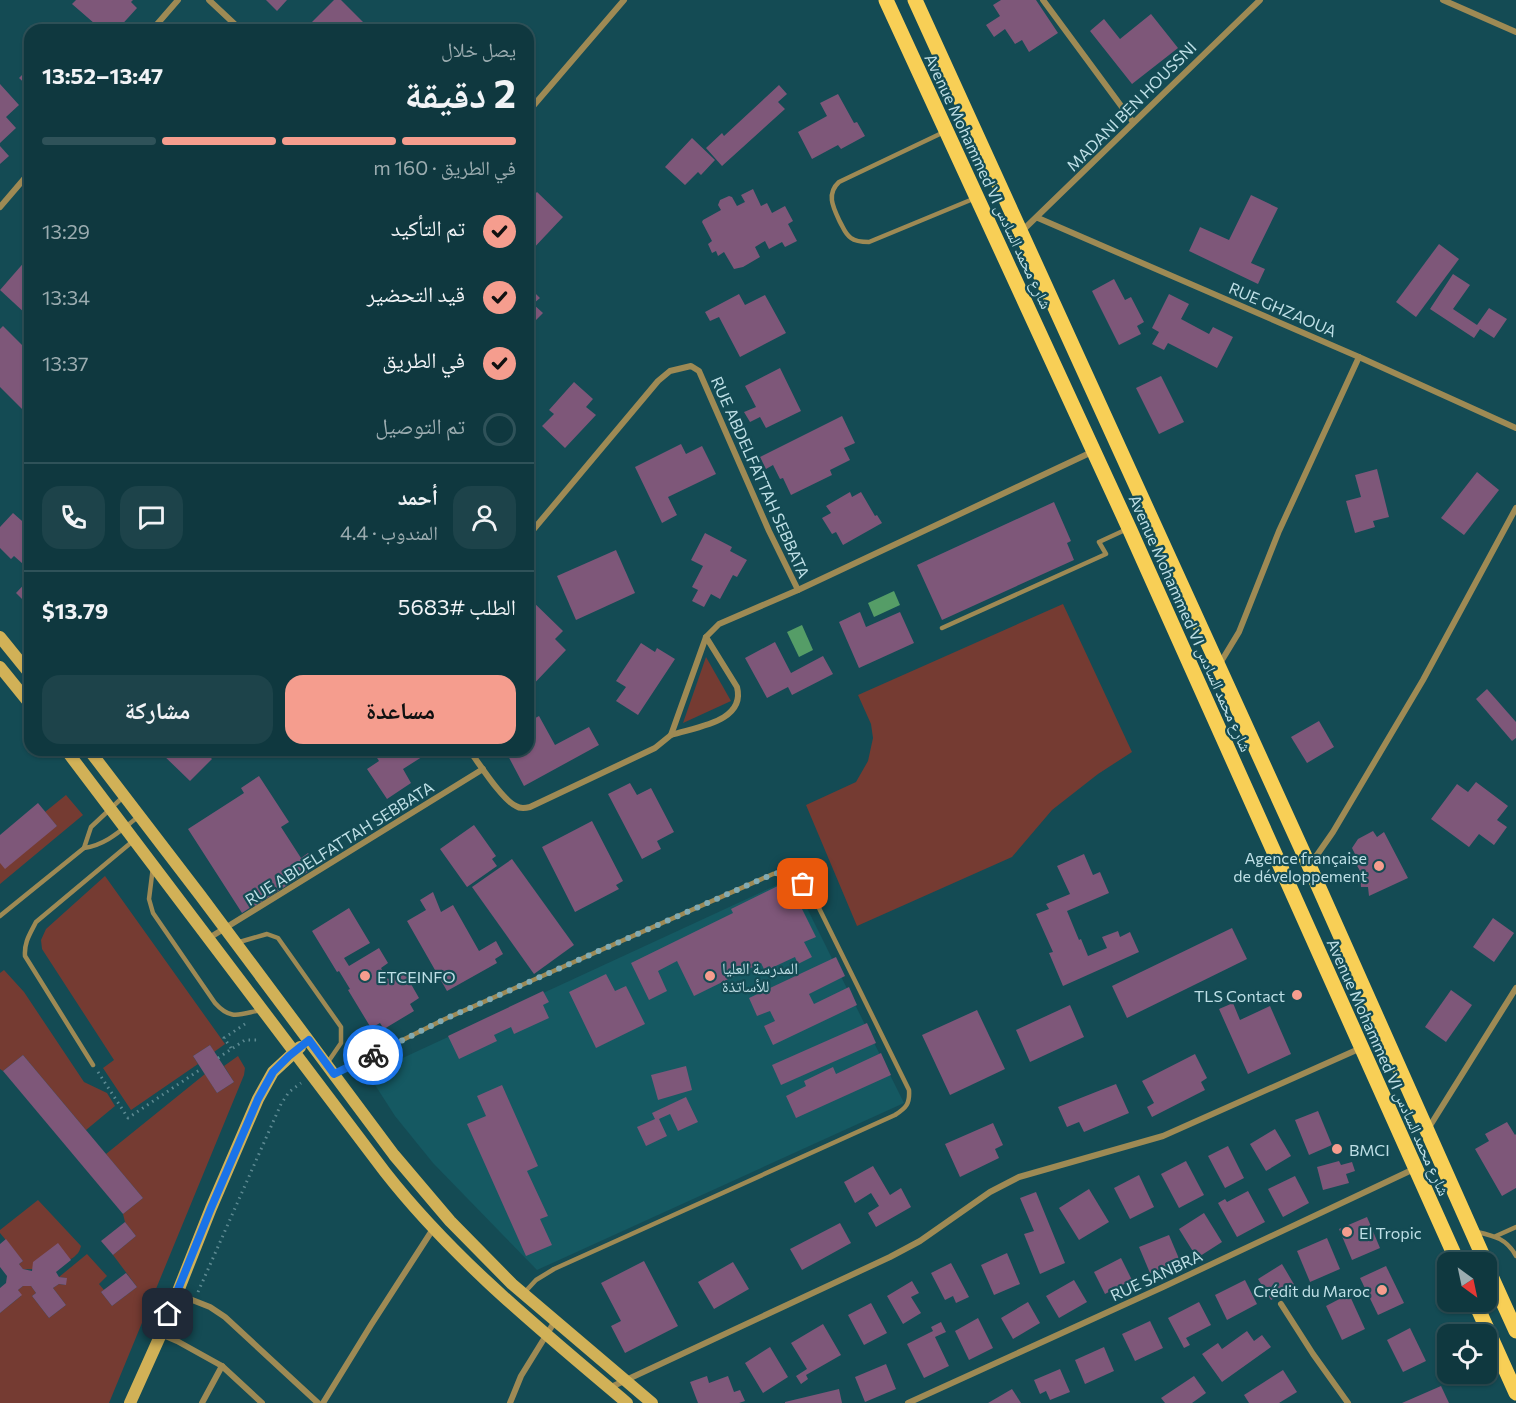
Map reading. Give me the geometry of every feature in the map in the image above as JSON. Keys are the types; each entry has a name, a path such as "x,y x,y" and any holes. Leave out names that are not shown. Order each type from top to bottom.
{"main road":[{"name":"Avenue Mohammed VI شارع محمد السادس","path":"886,0 1130,528 1453,1252"},
{"name":"Avenue Mohammed VI شارع محمد السادس","path":"916,0 1308,863 1481,1252"},
{"path":"0,637 24,667"},
{"path":"0,666 24,696"},
{"path":"71,756 385,1172 433,1229 545,1335 627,1403"},
{"path":"94,756 394,1155 450,1221 524,1294 652,1403"},
{"path":"130,1403 258,1099 273,1072 295,1050 309,1040"},
{"name":"Avenue Mohammed VI شارع محمد السادس","path":"1497,1288 1516,1330"},
{"path":"1480,1312 1516,1393"}],"street":[{"path":"157,24 178,0"},
{"path":"209,0 235,24"},
{"path":"534,105 624,0"},
{"path":"1043,0 1133,122"},
{"name":"MADANI BEN HOUSSNI","path":"1022,232 1260,0"},
{"path":"1443,0 1516,32"},
{"path":"0,207 24,179"},
{"name":"RUE GHZAOUA","path":"1038,218 1359,357 1516,428"},
{"path":"1219,666 1239,632 1279,531 1359,357"},
{"name":"RUE ABDELFATTAH SEBBATA","path":"534,529 658,381 670,371 691,366 699,371 769,531 798,590"},
{"name":"RUE ABDELFATTAH SEBBATA","path":"706,637 719,624 798,590 1094,451"},
{"path":"1308,863 1317,855 1333,832 1423,680 1516,508"},
{"path":"671,735 706,637"},
{"path":"473,756 507,799 516,806 530,807 655,748 671,735 724,718 736,705 737,687 706,637"},
{"name":"RUE ABDELFATTAH SEBBATA","path":"209,938 483,769"},
{"path":"1426,1132 1516,988"},
{"path":"609,1388 890,1257 920,1240 990,1192 1019,1177 1163,1136 1362,1048"},
{"name":"RUE SANBRA","path":"908,1403 1415,1169"},
{"path":"323,1403 370,1325 433,1229"},
{"path":"176,1294 210,1307 225,1317 318,1403"},
{"path":"1281,1304 1348,1403"},
{"path":"510,1403 521,1376 555,1321"},
{"path":"161,1334 222,1366 262,1403"},
{"path":"202,1403 222,1366"}],"lane":[{"path":"946,131 839,182 834,187 832,204 846,234 851,239 869,242 977,198"},
{"path":"942,628 1106,554 1099,542 1130,528"},
{"path":"84,848 91,827 125,796"},
{"path":"0,916 84,848 100,845 140,816"},
{"path":"93,1065 25,956 24,948 36,922 135,839"},
{"path":"154,864 149,899 153,913 215,1003 230,1016 264,1010"},
{"path":"330,1069 773,874 782,872 793,874 803,884 816,902 909,1090 910,1101 906,1108 895,1116 554,1269 536,1280 524,1294"},
{"path":"236,943 267,934 278,938 341,1027 341,1043 330,1069"},
{"path":"1496,1236 1516,1227"},
{"path":"1472,1231 1496,1236 1511,1245 1516,1256"}],"path":[{"path":"231,1048 224,1038 251,1020"},
{"path":"218,1058 245,1040 260,1040"},
{"path":"93,1065 129,1118 201,1069"},
{"path":"177,1341 281,1104 289,1092 301,1083"}],"shaded area":[{"path":"894,591 900,605 874,617 868,603"},
{"path":"1063,604 1132,752 1098,774 1052,810 1012,857 857,926 806,805 856,782 868,761 873,738 871,724 858,695"},
{"path":"802,625 813,650 799,657 787,632"},
{"path":"706,657 731,701 683,723"},
{"path":"66,795 83,815 0,884 0,863 57,826 45,812"},
{"path":"105,876 225,1044 214,1052 210,1045 193,1056 198,1064 131,1110 103,1068 114,1060 42,949 41,940 46,929"},
{"name":"المدرسة العليا للأساتذة","path":"792,878 904,1103 537,1270 433,1163 395,1116 368,1074"},
{"path":"4,970 24,992 84,1082 107,1093 115,1106 86,1130 23,1055 3,1071 0,1069 0,973"},
{"path":"238,1056 245,1068 244,1075 109,1403 0,1403 0,1313 21,1296 18,1290 23,1286 31,1286 36,1293 32,1296 49,1318 66,1305 53,1288 59,1284 66,1285 66,1278 59,1277 87,1254 107,1276 99,1284 104,1290 101,1292 112,1306 137,1287 113,1255 136,1236 125,1222 123,1214 143,1198 106,1154 205,1074 217,1093 234,1082 224,1066"},
{"path":"38,1200 81,1246 77,1254 59,1264 23,1269 19,1264 23,1261 0,1230"}],"building":[{"path":"76,0 133,0 131,2 137,8 122,24 95,24 72,4"},
{"path":"266,0 287,0 277,11"},
{"path":"334,0 341,0 363,22 361,24 310,24"},
{"path":"1001,0 1036,0 1058,33 1029,52 1022,40 1015,44 1005,29 994,37 986,25 1000,16 993,5"},
{"path":"1151,14 1178,48 1132,84 1090,31 1104,19 1120,39"},
{"path":"24,73 24,83 19,78"},
{"path":"0,84 19,105 6,117 16,128 0,143"},
{"path":"779,85 787,94 778,102 785,109 722,166 706,148 722,133 724,136"},
{"path":"838,94 854,123 857,122 865,136 841,149 838,145 812,159 798,132 827,116 820,103"},
{"path":"692,138 715,160 701,175 698,172 685,185 665,167"},
{"path":"0,146 9,156 0,164"},
{"path":"753,189 761,206 767,203 772,213 785,206 793,221 788,224 797,241 785,247 782,242 769,249 765,241 755,247 760,257 743,267 734,269 724,252 718,256 716,251 712,253 708,244 712,241 702,222 721,210 718,205 720,200 732,197 737,206 745,202 741,195"},
{"path":"537,192 563,217 534,248 534,195"},
{"path":"1251,195 1278,208 1251,263 1265,269 1258,284 1189,251 1200,227 1229,240"},
{"path":"1439,244 1459,259 1416,317 1396,302"},
{"path":"24,262 24,312 0,290"},
{"path":"1453,274 1470,285 1453,309 1477,325 1489,308 1507,319 1494,338 1480,329 1474,338 1430,309"},
{"path":"1114,279 1125,300 1131,297 1144,322 1137,326 1141,334 1119,345 1092,291"},
{"path":"534,292 540,298 534,303"},
{"path":"739,294 745,305 765,295 786,333 740,357 719,317 710,321 705,312"},
{"path":"1169,294 1189,304 1181,319 1209,334 1213,327 1233,337 1217,368 1168,343 1164,350 1152,344 1159,332 1152,328"},
{"path":"534,305 543,313 534,322"},
{"path":"3,326 24,347 24,411 0,387 0,329"},
{"path":"780,368 801,411 766,428 760,417 750,422 744,412 756,407 745,386"},
{"path":"1161,376 1184,422 1159,434 1136,388"},
{"path":"574,382 593,399 586,407 596,415 565,448 542,426 554,414 549,410"},
{"path":"842,416 855,443 844,448 850,460 830,470 832,475 791,495 783,478 780,479 773,465 766,469 760,457"},
{"path":"681,444 686,454 702,446 716,474 668,497 677,515 662,523 635,467"},
{"path":"1377,469 1389,517 1373,521 1375,527 1355,533 1346,501 1361,497 1355,475"},
{"path":"1477,472 1499,490 1464,535 1441,518"},
{"path":"850,492 852,497 861,492 875,516 877,515 882,523 843,545 836,532 832,534 822,518 831,513 826,506"},
{"path":"1054,502 1071,541 1067,543 1074,560 942,620 917,565"},
{"path":"13,513 24,523 23,564 14,556 11,559 0,548 0,527"},
{"path":"705,533 732,547 730,551 747,560 737,577 733,575 720,599 711,594 704,607 692,601 698,590 692,587 703,566 691,560"},
{"path":"616,550 635,593 576,620 557,576"},
{"path":"24,584 24,601 16,593"},
{"path":"534,603 563,631 555,639 566,650 534,684"},
{"path":"860,612 866,627 900,612 914,643 859,668 839,622"},
{"path":"775,642 791,673 823,656 833,674 792,695 788,687 767,698 745,658"},
{"path":"641,643 655,652 657,648 675,659 638,715 616,701 626,687 616,681"},
{"path":"1487,689 1516,722 1516,738 1512,741 1476,699"},
{"path":"539,716 555,745 589,727 599,745 524,786 508,756 534,756 534,719"},
{"path":"1319,721 1334,747 1307,763 1291,737"},
{"path":"164,756 209,756 212,759 190,781"},
{"path":"376,756 423,756 403,769 411,783 387,799 367,769 379,761"},
{"path":"259,776 289,822 281,827 301,858 308,853 317,866 255,906 247,894 243,896 251,907 242,913 188,829 244,793 241,788"},
{"path":"1476,782 1508,806 1497,820 1507,827 1494,845 1479,834 1469,847 1431,819 1457,784 1468,792"},
{"path":"630,783 637,795 651,788 674,832 657,841 661,849 642,859 608,794"},
{"path":"38,803 57,826 5,869 0,863 0,835"},
{"path":"592,821 623,881 616,885 619,889 575,912 542,847"},
{"path":"474,825 496,856 492,859 497,866 467,887 440,849"},
{"name":"Agence française de développement","path":"1373,831 1377,837 1384,832 1408,878 1369,896 1368,887 1361,887 1360,871 1354,860 1357,858 1352,848 1358,839"},
{"path":"1084,854 1093,875 1100,872 1109,893 1067,911 1079,940 1081,939 1088,956 1107,948 1102,937 1118,931 1120,937 1130,932 1139,952 1063,986 1049,953 1053,952 1036,914 1049,909 1046,904 1070,894 1057,866"},
{"path":"512,859 574,945 534,974 472,887"},
{"path":"788,881 816,937 804,942 812,957 798,964 795,957 765,971 761,963 694,996 677,961 658,971 667,991 649,1000 631,963 733,913 731,909"},
{"path":"433,892 441,912 453,905 479,951 496,941 503,954 495,959 497,963 447,991 407,921 426,910 420,900"},
{"path":"349,908 370,943 344,958 349,966 379,948 388,963 381,968 388,979 403,970 419,998 410,1004 414,1011 384,1029 380,1023 371,1028 348,990 350,989 312,931"},
{"path":"1493,918 1514,933 1494,962 1473,947"},
{"path":"1232,928 1247,959 1127,1018 1112,986"},
{"path":"836,957 845,976 809,994 814,1004 849,987 857,1005 773,1045 764,1026 775,1021 770,1011 757,1016 749,998"},
{"path":"606,974 615,991 626,986 645,1024 596,1048 569,992"},
{"path":"1451,990 1472,1005 1446,1042 1425,1027"},
{"path":"543,991 549,1002 543,1005 549,1018 514,1034 511,1027 494,1035 497,1041 459,1059 448,1036"},
{"path":"1233,1003 1240,1020 1270,1006 1291,1054 1248,1074 1219,1009"},
{"path":"1070,1005 1084,1037 1030,1062 1016,1030"},
{"path":"977,1010 1005,1069 950,1095 922,1035"},
{"path":"867,1023 876,1043 781,1085 772,1065"},
{"path":"210,1045 234,1082 217,1093 193,1056"},
{"path":"881,1053 891,1075 796,1118 786,1096 806,1086 804,1081 833,1067 836,1074"},
{"path":"1195,1054 1207,1078 1201,1082 1205,1090 1152,1117 1147,1107 1154,1103 1142,1081"},
{"path":"23,1055 143,1198 123,1214 3,1071"},
{"path":"686,1066 692,1090 658,1100 651,1075"},
{"path":"1116,1084 1129,1113 1084,1132 1079,1122 1067,1127 1058,1107"},
{"path":"502,1085 538,1166 527,1171 548,1216 540,1219 552,1245 526,1256 467,1124 486,1116 477,1096"},
{"path":"686,1097 698,1122 678,1131 670,1114 659,1119 667,1136 646,1146 637,1127 655,1119 652,1113"},
{"path":"1318,1111 1332,1145 1309,1155 1295,1120"},
{"path":"1507,1122 1516,1134 1516,1188 1502,1196 1475,1149 1489,1141 1485,1134"},
{"path":"993,1123 1003,1145 995,1149 999,1158 960,1177 945,1144"},
{"path":"1275,1129 1291,1156 1266,1171 1250,1144"},
{"path":"1228,1146 1244,1178 1225,1188 1208,1156"},
{"path":"1186,1161 1204,1195 1179,1208 1161,1174"},
{"path":"1339,1161 1341,1165 1352,1162 1355,1171 1346,1174 1349,1183 1323,1190 1317,1167"},
{"path":"873,1166 890,1195 901,1188 911,1207 876,1227 868,1213 879,1206 871,1193 855,1203 844,1182"},
{"path":"1139,1175 1154,1207 1130,1219 1114,1188"},
{"path":"1295,1176 1309,1203 1283,1217 1268,1189"},
{"path":"1089,1189 1109,1222 1079,1240 1059,1208"},
{"path":"1248,1191 1265,1222 1237,1237 1218,1203 1225,1199 1227,1202"},
{"path":"1036,1192 1065,1263 1040,1274 1024,1234 1034,1231 1020,1198"},
{"path":"1204,1213 1222,1242 1197,1258 1179,1229"},
{"path":"1367,1217 1380,1248 1352,1260 1339,1229"},
{"path":"125,1222 136,1236 113,1255 101,1241"},
{"path":"840,1223 851,1243 802,1270 790,1249"},
{"path":"1169,1235 1180,1261 1150,1273 1139,1247"},
{"path":"1327,1238 1340,1269 1310,1282 1297,1251"},
{"path":"6,1239 23,1261 19,1264 23,1269 32,1271 33,1262 58,1243 71,1260 56,1272 59,1277 67,1278 66,1285 59,1284 53,1288 66,1305 49,1318 32,1296 36,1293 31,1286 23,1286 18,1290 22,1295 0,1313 0,1288 6,1283 7,1276 0,1267 0,1244"},
{"path":"1007,1253 1020,1284 994,1295 981,1265"},
{"path":"1121,1258 1132,1280 1105,1294 1094,1272"},
{"path":"644,1261 678,1326 625,1353 611,1326 621,1321 601,1283"},
{"path":"733,1262 749,1289 714,1309 698,1282"},
{"path":"951,1263 969,1297 956,1303 953,1296 945,1300 931,1273"},
{"path":"1282,1264 1295,1286 1271,1300 1258,1279"},
{"name":"Crédit du Maroc","path":"1386,1266 1404,1303 1378,1315 1360,1278"},
{"path":"126,1273 137,1287 112,1306 101,1292"},
{"path":"1074,1280 1087,1302 1059,1318 1046,1296"},
{"path":"1245,1280 1257,1304 1227,1320 1215,1295"},
{"path":"912,1281 919,1293 911,1297 921,1313 903,1324 887,1296"},
{"path":"1349,1294 1365,1329 1342,1340 1326,1306"},
{"path":"1028,1302 1040,1323 1013,1339 1001,1318"},
{"path":"1199,1302 1211,1325 1186,1338 1190,1345 1184,1348 1168,1318"},
{"path":"871,1303 887,1333 864,1345 848,1315"},
{"path":"978,1318 993,1348 969,1360 955,1331"},
{"path":"1150,1321 1163,1348 1135,1361 1122,1334"},
{"path":"941,1322 946,1332 935,1337 949,1366 924,1378 907,1344 933,1331 931,1327"},
{"path":"823,1324 841,1355 806,1375 808,1379 801,1384 796,1376 807,1369 791,1343"},
{"path":"1410,1328 1426,1361 1403,1372 1387,1340"},
{"path":"1247,1331 1254,1341 1262,1335 1271,1347 1222,1382 1202,1354 1218,1343 1222,1349"},
{"path":"770,1347 788,1377 763,1393 745,1363"},
{"path":"1104,1347 1114,1371 1085,1384 1075,1360"},
{"path":"886,1364 896,1389 865,1402 855,1377"},
{"path":"1060,1369 1070,1392 1050,1400 1046,1391 1040,1394 1034,1380"},
{"path":"1283,1370 1297,1392 1279,1403 1249,1403 1244,1395"},
{"path":"707,1376 709,1383 728,1376 734,1392 740,1390 745,1401 698,1403 690,1382"},
{"path":"1194,1376 1206,1393 1192,1403 1165,1403 1161,1398"},
{"path":"1441,1386 1449,1403 1402,1403"},
{"path":"839,1389 842,1403 785,1403 785,1402"},
{"path":"1012,1389 1021,1403 988,1403"}],"way so far":[{"path":"373,1055 445,1019 773,874 782,872 793,874 803,884"}],"place":[{"name":"Agence française de développement","path":"1379,866"},
{"name":"ETCEINFO","path":"365,976"},
{"name":"المدرسة العليا للأساتذة","path":"710,976"},
{"name":"TLS Contact","path":"1297,995"},
{"name":"BMCI","path":"1337,1149"},
{"name":"El Tropic","path":"1347,1232"},
{"name":"Crédit du Maroc","path":"1382,1290"}],"route":[{"path":"168,1314 258,1099 273,1072 309,1040 334,1074 373,1055"}]}
